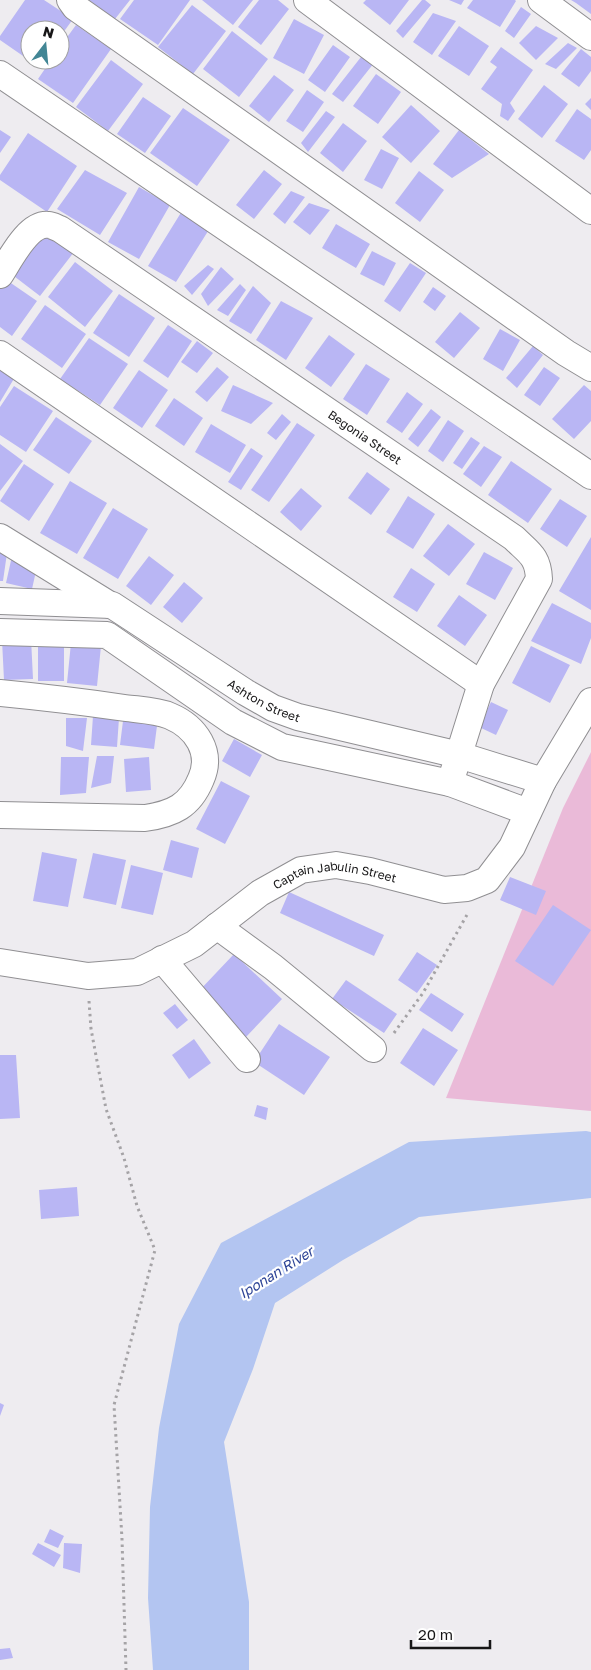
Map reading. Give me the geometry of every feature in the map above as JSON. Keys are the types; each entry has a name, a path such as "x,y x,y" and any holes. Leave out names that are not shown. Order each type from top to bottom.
{"street":[{"path":"70,0 75,7 99,24 566,353 591,368"},
{"path":"307,0 591,211"},
{"path":"541,0 591,37"},
{"path":"0,74 591,476"},
{"name":"Begonia Street","path":"0,275 25,237 38,226 49,225 60,229 514,538 531,555 538,565 539,579 481,684 450,783"},
{"path":"0,354 481,684"},
{"name":"Ashton Street","path":"0,538 112,605 245,692 274,708 298,717 459,755 544,781"},
{"path":"0,602 112,605 106,635"},
{"path":"0,632 106,635 232,722 282,747 450,783 528,812"},
{"path":"0,693 69,699 157,711 172,716 190,728 204,747 206,770 196,792 182,806 161,816 145,818 0,815"},
{"path":"487,880 512,847 544,781 591,701"},
{"name":"Captain Jabulin Street","path":"0,962 88,976 137,972 194,944 260,893 301,870 336,864 444,890 467,888 487,880"},
{"path":"217,926 273,967 374,1049"},
{"path":"162,959 247,1059"}],"path":[{"path":"374,1049 380,1050 385,1046 423,993 487,880"},
{"path":"88,976 91,1029 106,1109 124,1158 137,1206 155,1250 114,1405 122,1539 126,1670"}],"shaded area":[{"path":"591,752 591,1111 446,1098 563,808"}],"water":[{"name":"Iponan River","path":"591,1132 591,1198 419,1217 343,1260 275,1303 253,1369 224,1442 249,1602 249,1670 153,1670 148,1598 150,1507 159,1428 179,1324 221,1243 409,1142"}],"building":[{"path":"25,0 44,0 73,19 70,23 70,20 20,20 20,54 0,40 0,36"},
{"path":"89,0 130,0 115,19"},
{"path":"134,0 190,0 158,45 120,19"},
{"path":"202,0 253,0 233,25"},
{"path":"259,0 278,0 289,9 261,45 238,27"},
{"path":"366,0 409,0 390,25 363,3"},
{"path":"422,0 431,5 403,38 396,31"},
{"path":"449,0 464,0 461,5"},
{"path":"473,0 516,1 500,27 467,8"},
{"path":"571,0 591,0 591,14 576,3"},
{"path":"192,5 226,31 193,74 158,47"},
{"path":"521,7 531,14 514,38 505,31"},
{"path":"433,13 456,21 432,55 413,42"},
{"path":"294,19 324,35 304,74 273,58"},
{"path":"76,25 111,49 73,103 38,79 44,70 70,70 70,33"},
{"path":"459,26 489,46 469,76 438,56"},
{"path":"536,26 558,38 536,60 519,43"},
{"path":"232,31 268,59 239,97 203,69"},
{"path":"568,43 577,48 556,69 545,64"},
{"path":"333,45 350,57 325,92 308,80"},
{"path":"501,47 533,70 510,103 515,111 508,121 500,116 502,104 481,89 497,67 490,62"},
{"path":"581,49 591,57 591,71 579,87 561,74"},
{"path":"361,57 374,63 343,102 332,94"},
{"path":"111,60 143,84 108,131 76,107"},
{"path":"376,74 401,92 378,124 353,106"},
{"path":"274,75 294,90 269,122 249,106"},
{"path":"544,85 568,104 542,138 518,119"},
{"path":"307,90 324,102 303,132 286,121"},
{"path":"143,97 171,116 145,153 117,134"},
{"path":"591,98 591,110 585,104"},
{"path":"411,105 440,131 411,163 382,137"},
{"path":"183,108 230,140 197,186 150,153"},
{"path":"577,109 591,119 591,150 584,160 555,141"},
{"path":"326,111 335,117 308,152 301,143"},
{"path":"343,123 367,141 343,172 320,153"},
{"path":"0,130 11,137 0,153"},
{"path":"459,130 489,154 452,178 433,164"},
{"path":"28,133 77,166 47,212 0,180 0,175"},
{"path":"381,149 399,158 382,189 364,180"},
{"path":"85,170 127,193 100,235 57,209"},
{"path":"264,170 282,184 254,219 236,205"},
{"path":"419,171 444,190 420,222 395,203"},
{"path":"139,187 170,205 139,259 108,242"},
{"path":"291,191 305,197 285,224 273,214"},
{"path":"309,203 330,210 310,235 293,222"},
{"path":"182,211 210,228 176,282 148,266"},
{"path":"336,224 370,244 356,268 322,248"},
{"path":"40,226 74,252 40,296 6,270"},
{"path":"372,251 396,263 384,286 360,274"},
{"path":"75,262 113,291 85,327 48,297"},
{"path":"410,263 426,273 400,312 384,301"},
{"path":"208,265 214,269 192,295 184,286"},
{"path":"221,267 234,279 208,306 201,294"},
{"path":"5,279 37,301 12,336 0,327 0,288"},
{"path":"240,284 246,290 228,316 217,310"},
{"path":"253,286 271,303 251,334 229,321"},
{"path":"433,287 446,296 435,311 423,302"},
{"path":"119,294 155,318 129,357 93,333"},
{"path":"281,301 313,318 286,360 256,340"},
{"path":"45,305 86,334 62,368 21,339"},
{"path":"460,312 480,328 454,358 435,342"},
{"path":"168,325 192,341 168,378 143,361"},
{"path":"500,329 520,340 503,371 483,359"},
{"path":"329,335 355,354 331,387 305,368"},
{"path":"89,338 128,364 100,405 60,379"},
{"path":"197,341 213,353 197,373 181,362"},
{"path":"533,346 543,355 517,388 506,378"},
{"path":"366,364 390,379 367,415 343,399"},
{"path":"217,367 229,377 207,402 195,392"},
{"path":"544,367 560,378 540,406 524,395"},
{"path":"0,369 15,377 0,402"},
{"path":"139,370 168,390 142,428 113,408"},
{"path":"233,385 273,403 251,424 221,411"},
{"path":"584,385 591,391 591,421 574,439 552,419"},
{"path":"14,386 53,411 26,452 0,435 0,407"},
{"path":"407,392 423,404 402,433 386,422"},
{"path":"174,398 203,418 184,446 155,426"},
{"path":"431,409 441,417 418,447 408,439"},
{"path":"282,414 291,422 276,440 267,433"},
{"path":"56,417 92,441 69,474 33,450"},
{"path":"448,420 464,431 443,462 428,451"},
{"path":"297,423 315,435 269,502 251,490"},
{"path":"211,424 246,445 230,473 195,452"},
{"path":"471,437 480,443 462,469 453,463"},
{"path":"0,444 23,461 0,491"},
{"path":"484,446 502,457 481,487 463,474"},
{"path":"251,448 263,456 241,490 228,482"},
{"path":"511,461 552,489 528,523 488,495"},
{"path":"24,464 54,484 29,521 0,501"},
{"path":"367,472 390,489 371,515 348,498"},
{"path":"70,481 107,503 77,554 40,533"},
{"path":"301,488 322,506 301,531 280,512"},
{"path":"408,496 435,514 413,549 386,532"},
{"path":"560,499 587,516 567,547 540,529"},
{"path":"113,508 148,529 118,579 83,558"},
{"path":"448,524 475,544 449,576 423,556"},
{"path":"591,537 591,610 559,591"},
{"path":"0,545 8,546 3,581 0,581"},
{"path":"484,552 513,568 495,600 466,584"},
{"path":"12,556 38,562 32,589 6,583"},
{"path":"149,556 174,575 151,605 126,586"},
{"path":"411,568 435,584 417,612 393,597"},
{"path":"184,582 203,598 182,623 163,607"},
{"path":"459,595 487,615 465,646 437,626"},
{"path":"552,603 591,623 591,638 581,664 531,641"},
{"path":"31,638 33,679 4,680 2,640"},
{"path":"38,642 64,642 64,681 38,681"},
{"path":"71,643 101,646 97,686 67,683"},
{"path":"531,646 570,665 550,703 512,683"},
{"path":"491,702 508,710 496,735 479,727"},
{"path":"124,713 158,718 154,749 120,745"},
{"path":"93,716 119,718 117,747 91,745"},
{"path":"66,718 87,718 83,751 66,746"},
{"path":"234,739 262,755 250,777 222,761"},
{"path":"97,756 114,756 111,783 91,788"},
{"path":"61,757 89,757 86,793 60,795"},
{"path":"149,757 151,790 126,792 124,759"},
{"path":"221,781 250,796 225,844 196,829"},
{"path":"171,840 199,848 192,878 163,870"},
{"path":"42,852 77,859 68,907 33,901"},
{"path":"93,853 126,860 116,905 83,898"},
{"path":"131,865 163,873 153,915 121,908"},
{"path":"510,877 546,891 536,915 500,900"},
{"path":"289,892 384,935 374,956 280,913"},
{"path":"553,905 591,930 553,986 515,961"},
{"path":"417,952 437,965 417,993 398,980"},
{"path":"234,954 282,999 246,1037 198,992"},
{"path":"346,980 397,1014 384,1033 332,999"},
{"path":"431,993 464,1014 452,1032 419,1010"},
{"path":"175,1004 188,1020 177,1029 163,1013"},
{"path":"279,1024 330,1057 304,1095 254,1062"},
{"path":"423,1028 458,1050 434,1086 400,1063"},
{"path":"194,1039 211,1063 189,1079 172,1055"},
{"path":"0,1055 16,1055 20,1118 0,1119"},
{"path":"257,1105 268,1108 266,1120 254,1116"},
{"path":"77,1187 79,1216 41,1219 39,1190"},
{"path":"0,1403 4,1405 0,1416"},
{"path":"50,1529 64,1536 58,1548 44,1542"},
{"path":"38,1543 61,1555 54,1567 32,1554"},
{"path":"64,1543 82,1544 80,1573 63,1568"},
{"path":"10,1648 13,1658 0,1660 0,1649"}]}
